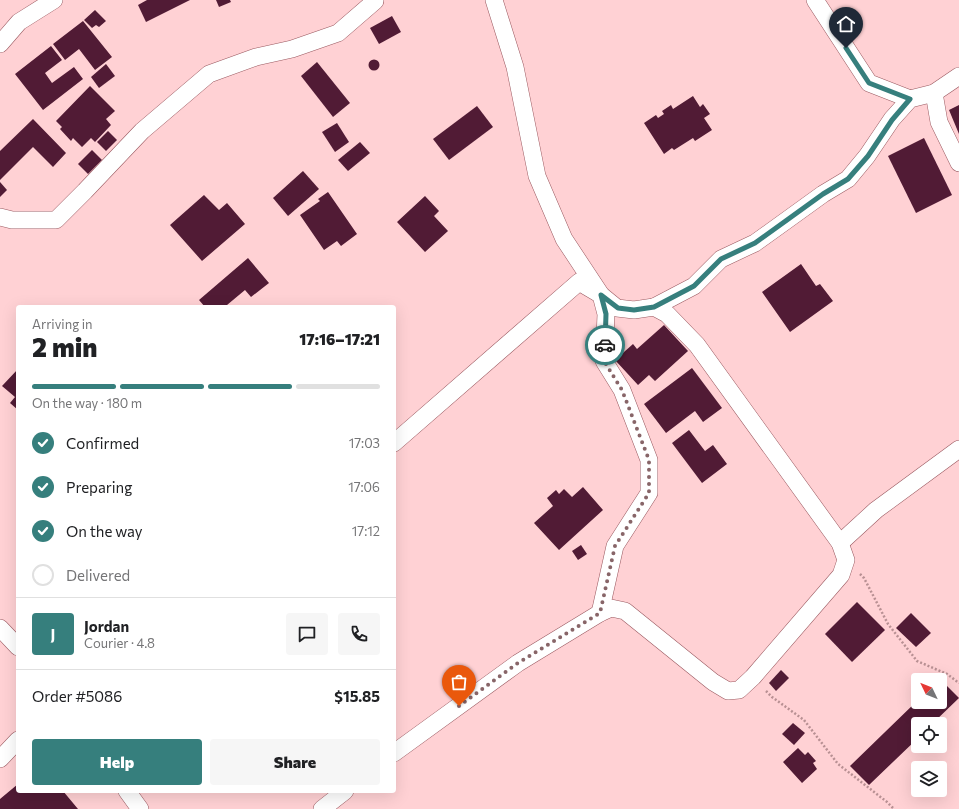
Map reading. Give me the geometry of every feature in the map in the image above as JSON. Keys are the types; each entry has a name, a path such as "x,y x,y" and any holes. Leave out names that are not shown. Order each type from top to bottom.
{"street":[{"path":"0,44 19,22 54,0"},
{"path":"0,216 12,220 56,220 142,131 209,74 256,57 292,49 338,33 375,0"},
{"path":"494,0 515,67 537,176 564,239 601,295 606,314 604,361 622,390 649,460 649,493 615,546 600,613"},
{"path":"815,0 869,83 910,99 934,93 959,76"},
{"path":"934,93 939,122 959,163"},
{"path":"396,441 579,282 601,295 618,308 634,310 654,307 694,286 721,259 755,243 823,194 848,179 868,156 892,120 910,99"},
{"path":"396,752 518,663 600,613 611,608 624,611 713,682 728,691 739,690 753,677 841,576 846,560 840,543 697,345 667,314 654,307"},
{"path":"840,543 876,510 959,449"},
{"path":"0,628 16,644"},
{"path":"0,759 16,742"},
{"path":"128,793 140,809"},
{"path":"322,809 342,793"}],"path":[{"path":"846,560 864,578 888,624 917,661 947,674 959,683"},
{"path":"753,677 772,697 804,720 838,764 894,809"}],"building":[{"path":"147,0 190,0 146,22 138,5"},
{"path":"216,0 230,0 231,2 219,7"},
{"path":"95,10 106,21 99,27 96,25 92,28 84,20"},
{"path":"392,16 401,32 379,44 370,28"},
{"path":"83,21 112,57 95,70 79,49 65,60 53,44"},
{"path":"51,46 62,60 45,73 52,83 74,67 83,79 43,110 15,74"},
{"path":"374,59 378,61 380,65 378,69 374,71 370,69 368,65 370,61"},
{"path":"317,62 350,103 333,117 301,76"},
{"path":"106,64 115,76 99,88 91,77"},
{"path":"90,86 115,111 106,119 111,125 95,142 91,138 82,147 73,138 71,141 60,129 62,127 56,121"},
{"path":"693,96 700,107 703,104 710,114 704,118 712,130 695,141 693,138 674,150 672,148 664,154 644,123 656,115 658,118 664,114 662,111 671,105 673,109"},
{"path":"959,105 959,134 949,110"},
{"path":"477,106 493,127 449,160 433,139"},
{"path":"33,119 66,153 53,167 33,147 0,180 0,151"},
{"path":"337,123 349,142 335,152 322,132"},
{"path":"108,131 117,140 106,151 97,142"},
{"path":"924,138 952,195 916,213 888,156"},
{"path":"360,142 370,153 348,171 338,160"},
{"path":"92,150 102,160 88,174 78,164"},
{"path":"303,171 319,189 288,216 273,198"},
{"path":"0,182 7,190 0,197"},
{"path":"328,192 357,234 341,246 337,241 324,250 300,215 320,201 318,199"},
{"path":"204,195 219,210 227,203 245,224 202,261 170,225"},
{"path":"425,196 439,211 434,216 448,231 425,252 397,222"},
{"path":"248,258 269,283 251,297 245,290 227,305 203,305 199,300"},
{"path":"801,264 816,286 820,284 833,301 790,332 762,292"},
{"path":"664,325 688,351 655,381 649,375 638,385 615,360 633,344 637,349"},
{"path":"692,368 722,408 703,422 695,411 666,433 644,404"},
{"path":"16,371 16,408 10,403 15,397 2,386"},
{"path":"689,430 705,451 713,445 727,464 702,483 672,443"},
{"path":"583,487 603,510 559,550 534,523 553,506 547,498 556,490 559,494 564,489 572,497"},
{"path":"581,545 587,554 578,560 572,551"},
{"path":"857,602 885,630 852,662 825,634"},
{"path":"911,613 931,633 916,647 896,628"},
{"path":"781,670 789,678 776,691 769,683"},
{"path":"947,686 959,698 939,717 911,717 911,745 869,785 850,766 911,707 911,709 947,709"},
{"path":"793,723 805,733 794,745 782,734"},
{"path":"798,748 805,755 808,752 816,761 813,763 817,769 802,783 783,762"},
{"path":"16,786 16,793 65,793 78,809 0,809 0,799"}],"way so far":[{"path":"459,706 518,663 600,613 615,546 649,493 649,460 622,390 604,361 605,345"}],"route":[{"path":"605,345 606,314 601,295 618,308 634,310 654,307 694,286 721,259 755,243 823,194 848,179 868,156 892,120 910,99 869,83 846,48"}]}
